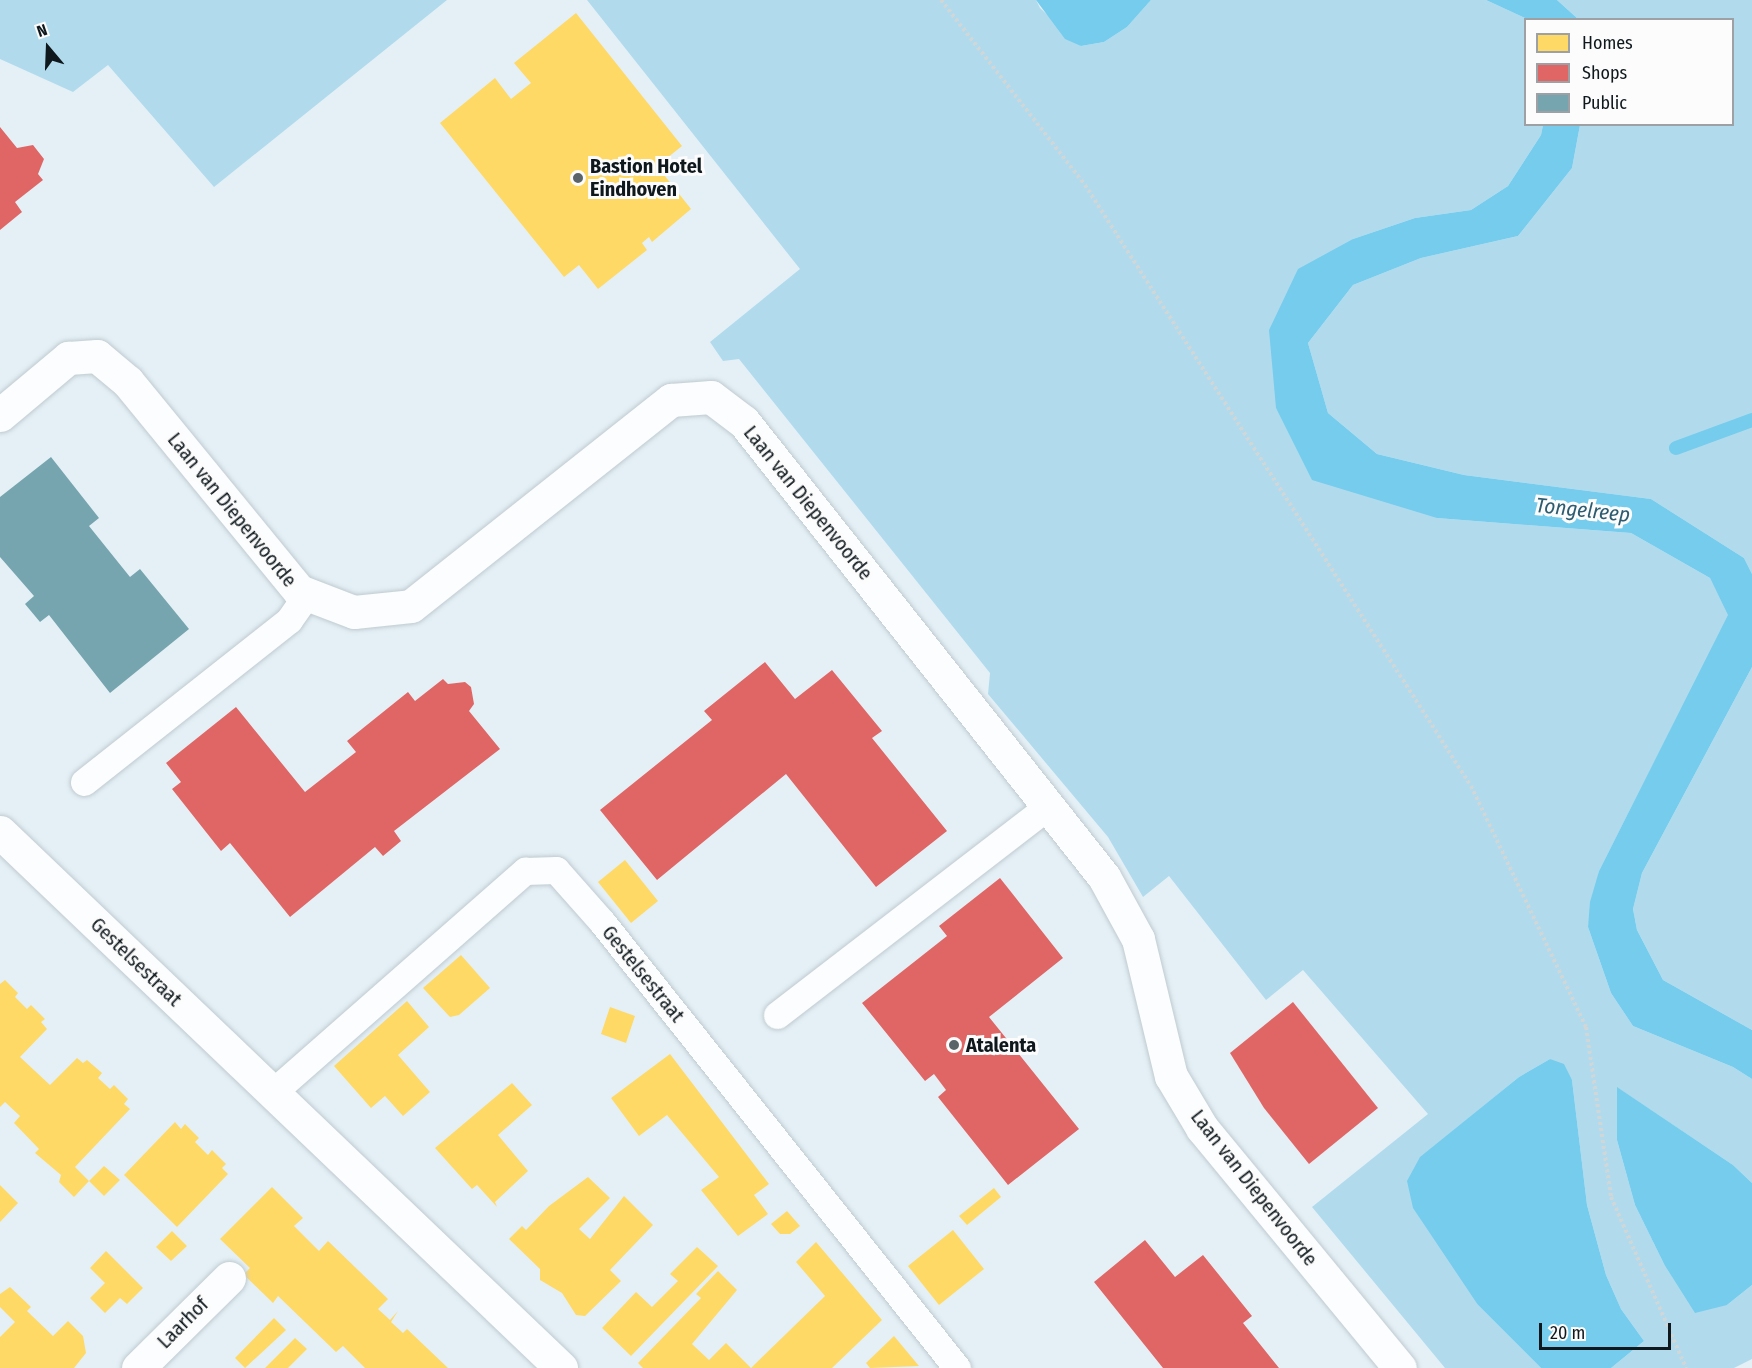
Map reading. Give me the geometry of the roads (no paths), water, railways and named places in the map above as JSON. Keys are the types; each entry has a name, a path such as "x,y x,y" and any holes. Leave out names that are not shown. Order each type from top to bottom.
{"street":[{"name":"Laan van Diepenvoorde","path":"0,415 68,358 97,356 128,382 299,591 354,612 411,606 671,400 711,397 744,422 1050,805 1104,876 1138,939 1171,1076 1202,1128 1400,1368"},
{"name":"Gestelsestraat","path":"0,832 561,1368"},
{"name":"Laarhof","path":"138,1368 229,1278"}],"lane":[{"path":"84,782 289,620 307,594"},
{"path":"777,1015 1050,805"},
{"name":"Gestelsestraat","path":"272,1093 525,872 556,870 602,922 957,1368"}],"water":[{"path":"1036,0 1151,0 1127,27 1104,42 1081,46 1065,39"},
{"path":"1486,0 1557,0 1577,18 1525,18"},
{"name":"Tongelreep","path":"1543,126 1580,126 1572,168 1518,236 1421,258 1353,285 1308,343 1328,413 1377,454 1464,475 1651,499 1744,558 1752,574 1752,667 1642,873 1633,909 1637,930 1663,980 1752,1030 1752,1079 1733,1067 1633,1026 1611,993 1588,927 1590,902 1599,871 1728,615 1710,578 1631,533 1437,518 1312,480 1276,408 1269,330 1298,269 1353,239 1415,218 1471,210 1508,186 1541,135"},
{"path":"1550,1059 1564,1064 1572,1080 1587,1205 1606,1275 1621,1309 1644,1341 1611,1368 1541,1368 1478,1305 1413,1208 1407,1181 1420,1157 1519,1077"},
{"path":"1617,1087 1733,1165 1752,1183 1752,1285 1727,1305 1695,1313 1664,1264 1635,1205 1617,1140"}],"waterway":[{"path":"1676,448 1752,420"}],"place":[{"name":"Bastion Hotel Eindhoven","path":"578,178"},
{"name":"Atalenta","path":"954,1045"}]}
